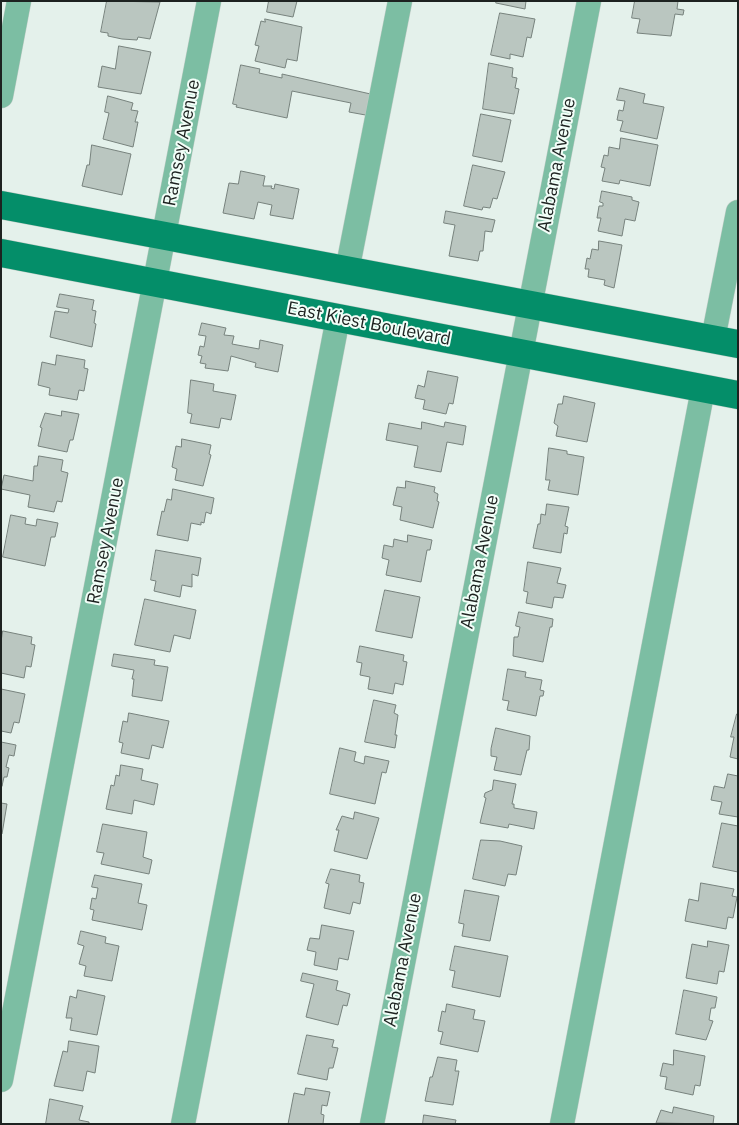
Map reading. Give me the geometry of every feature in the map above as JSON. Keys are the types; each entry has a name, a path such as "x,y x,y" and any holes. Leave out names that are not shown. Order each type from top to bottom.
{"main road":[{"path":"1,205 726,342"},
{"name":"East Kiest Boulevard","path":"1,253 738,395"}],"street":[{"path":"1,96 20,1"},
{"name":"Ramsey Avenue","path":"1,1080 209,1"},
{"path":"347,271 400,1"},
{"name":"Alabama Avenue","path":"372,1124 589,1"},
{"path":"726,342 738,212"},
{"path":"183,1124 338,318"},
{"path":"562,1124 703,388"}],"building":[{"path":"107,1 160,2 150,39 138,37 137,40 122,39 108,36 108,33 101,32"},
{"path":"269,1 297,1 293,17 267,12"},
{"path":"497,1 526,1 525,9 496,3"},
{"path":"635,1 678,1 677,9 684,10 683,15 675,14 671,36 637,33 640,19 632,18"},
{"path":"500,13 535,19 531,38 527,37 523,57 510,54 510,59 491,55"},
{"path":"265,19 302,27 297,61 287,59 285,68 255,61 259,46 255,45 261,21 265,22"},
{"path":"119,46 151,52 141,94 98,87 102,66 115,69"},
{"path":"489,63 513,68 512,77 517,78 515,88 519,89 514,114 483,109"},
{"path":"241,65 260,69 259,73 282,78 282,74 375,95 371,116 349,112 351,103 292,91 287,118 236,107 237,105 233,104"},
{"path":"620,88 645,94 643,103 664,107 657,139 620,131 623,121 617,120 619,110 623,111 625,101 617,100"},
{"path":"108,96 133,103 131,110 138,111 135,122 138,122 133,147 103,139 109,113 105,112"},
{"path":"481,114 511,120 502,162 473,156"},
{"path":"621,138 658,145 650,186 620,180 619,184 602,181 605,168 601,167 604,155 608,156 609,147 619,149"},
{"path":"92,145 131,154 122,195 82,186 87,165 89,165"},
{"path":"473,165 505,172 497,199 493,198 490,208 483,207 482,210 464,206"},
{"path":"241,171 265,176 263,186 272,186 271,188 274,189 275,184 299,189 293,219 270,215 272,205 258,202 254,219 223,213 229,183 238,184"},
{"path":"602,191 632,197 632,200 639,202 635,221 625,219 622,236 598,231 601,218 597,218 599,206 603,206 603,203 600,202"},
{"path":"446,211 495,220 492,232 485,231 483,251 480,251 478,261 449,256 455,225 444,223"},
{"path":"599,241 622,245 614,288 604,285 605,280 588,277 589,269 585,269 587,258 590,259 592,249 598,250"},
{"path":"60,294 94,300 92,310 96,311 94,323 96,324 92,347 50,337 55,311 68,313 69,309 57,307"},
{"path":"202,323 226,328 224,335 234,336 232,344 259,349 260,340 283,345 278,372 255,367 256,363 231,356 228,371 205,368 206,364 200,363 202,356 198,355 200,346 204,347 206,336 199,335"},
{"path":"57,355 85,360 84,368 88,369 84,391 79,390 77,400 49,395 50,388 38,385 42,362 55,365"},
{"path":"428,371 458,377 453,404 449,403 446,414 423,409 425,400 415,398 418,385 424,387"},
{"path":"191,380 214,384 213,391 236,395 231,420 221,418 219,428 190,423 192,414 188,413"},
{"path":"564,396 595,403 587,442 556,436 558,426 554,423 558,404 562,404"},
{"path":"62,411 79,414 73,440 70,440 67,452 38,446 42,428 40,427 45,413 61,416"},
{"path":"422,422 444,427 445,422 466,426 463,445 447,442 441,472 414,467 418,446 386,440 389,423 421,429"},
{"path":"182,439 211,445 209,454 211,455 203,486 175,480 177,469 172,467 176,446 181,447"},
{"path":"549,448 567,451 567,454 584,457 578,495 548,490 550,480 546,480"},
{"path":"39,456 63,460 61,471 68,473 62,502 57,501 54,512 28,507 30,495 1,489 4,475 33,481 34,466 37,466"},
{"path":"406,481 435,487 434,492 438,494 437,501 439,502 433,528 400,520 402,507 393,505 397,487 405,488"},
{"path":"173,489 214,498 211,514 206,512 204,523 201,522 201,525 191,523 188,541 157,535 162,511 164,512 167,499 171,500"},
{"path":"547,504 569,507 565,526 568,527 567,534 564,533 561,553 533,548 541,514 545,515"},
{"path":"11,515 26,518 25,524 36,526 37,519 58,523 55,537 51,537 45,566 3,557"},
{"path":"408,535 432,540 430,550 427,550 421,582 386,575 389,560 382,558 384,545 393,547 394,539 407,542"},
{"path":"156,550 201,558 198,576 192,574 192,587 182,585 180,597 154,591 156,581 151,580"},
{"path":"528,562 561,568 557,583 566,585 563,598 554,597 552,608 526,603 528,592 524,591"},
{"path":"385,590 420,597 412,638 376,631"},
{"path":"145,599 196,610 190,639 174,635 170,652 135,645"},
{"path":"519,612 553,619 543,662 513,656 514,637 518,637 520,627 516,626"},
{"path":"3,631 32,637 31,644 35,645 31,667 26,666 24,678 1,673"},
{"path":"360,646 404,655 403,661 407,662 403,685 395,683 393,694 368,689 370,677 360,675 362,663 357,662"},
{"path":"114,654 155,660 154,665 168,667 162,701 132,696 134,670 112,666"},
{"path":"508,669 526,672 525,677 542,680 540,690 544,691 543,696 540,696 536,716 507,710 509,701 503,700"},
{"path":"1,689 25,694 19,723 14,722 11,733 1,731"},
{"path":"374,700 396,705 394,713 398,715 395,748 365,742"},
{"path":"129,713 169,721 163,748 152,745 149,759 121,753 123,743 119,742 123,721 127,722"},
{"path":"737,714 738,759 730,757 734,737 731,737"},
{"path":"496,728 530,736 529,750 527,750 521,775 494,770 497,757 491,756 491,749"},
{"path":"1,742 16,745 14,756 9,755 6,767 9,768 7,777 4,777 2,786"},
{"path":"340,748 356,752 354,761 364,764 365,756 389,761 386,773 382,772 375,804 330,794"},
{"path":"121,765 143,769 141,780 158,784 154,805 134,800 132,814 106,809 111,785 114,786 116,775 119,776"},
{"path":"728,774 738,776 738,817 719,814 722,802 711,800 714,786 724,788"},
{"path":"494,780 516,784 512,804 514,804 514,808 537,812 534,829 509,824 508,828 480,823 486,798 484,797 485,793 492,790"},
{"path":"1,803 7,804 2,834 1,834"},
{"path":"355,812 379,818 367,859 334,851 339,830 336,830 342,816 353,819"},
{"path":"722,823 738,826 738,872 713,867"},
{"path":"103,824 147,832 143,857 152,860 149,874 101,864 104,853 97,852"},
{"path":"481,840 500,841 522,846 516,875 508,874 505,886 473,879"},
{"path":"331,869 360,875 359,882 364,883 360,904 353,902 350,914 324,908 329,884 326,883"},
{"path":"95,875 142,884 138,903 147,905 142,930 92,920 94,910 90,909 92,898 96,899 98,888 92,887"},
{"path":"701,883 734,889 732,896 737,897 733,918 728,917 726,929 685,921 689,899 698,901"},
{"path":"465,890 499,896 490,941 462,936 464,924 459,923"},
{"path":"322,925 354,931 348,960 339,958 337,970 314,965 316,952 307,950 310,938 319,939"},
{"path":"81,931 106,937 105,943 119,946 112,981 84,976 86,966 79,964 84,946 78,944"},
{"path":"708,941 729,945 724,972 719,971 717,984 686,978 692,944 707,947"},
{"path":"455,946 508,956 500,997 452,987 455,971 450,970"},
{"path":"303,973 338,981 336,990 350,994 347,1006 343,1005 338,1025 306,1017 314,984 301,981"},
{"path":"78,990 105,996 97,1035 70,1030 72,1018 66,1018 70,996 76,998"},
{"path":"684,990 717,997 715,1008 711,1008 709,1020 713,1021 706,1040 676,1034"},
{"path":"447,1004 475,1010 473,1019 485,1021 478,1052 440,1044 443,1032 438,1031 442,1011 445,1012"},
{"path":"307,1035 334,1040 332,1047 338,1048 333,1068 329,1068 327,1080 298,1074"},
{"path":"69,1041 99,1046 95,1073 87,1071 83,1091 54,1086 63,1051 67,1052"},
{"path":"674,1050 705,1056 700,1086 695,1085 693,1095 665,1089 667,1077 660,1076 663,1063 673,1065"},
{"path":"438,1057 457,1060 455,1071 459,1071 453,1105 425,1101 430,1077 432,1077"},
{"path":"306,1088 330,1092 327,1106 322,1105 323,1124 288,1124 294,1093 304,1095"},
{"path":"50,1099 83,1106 79,1120 89,1122 89,1124 46,1124"},
{"path":"674,1107 714,1116 713,1124 656,1123 661,1110 672,1113"},
{"path":"424,1115 456,1120 455,1124 423,1124"}]}
